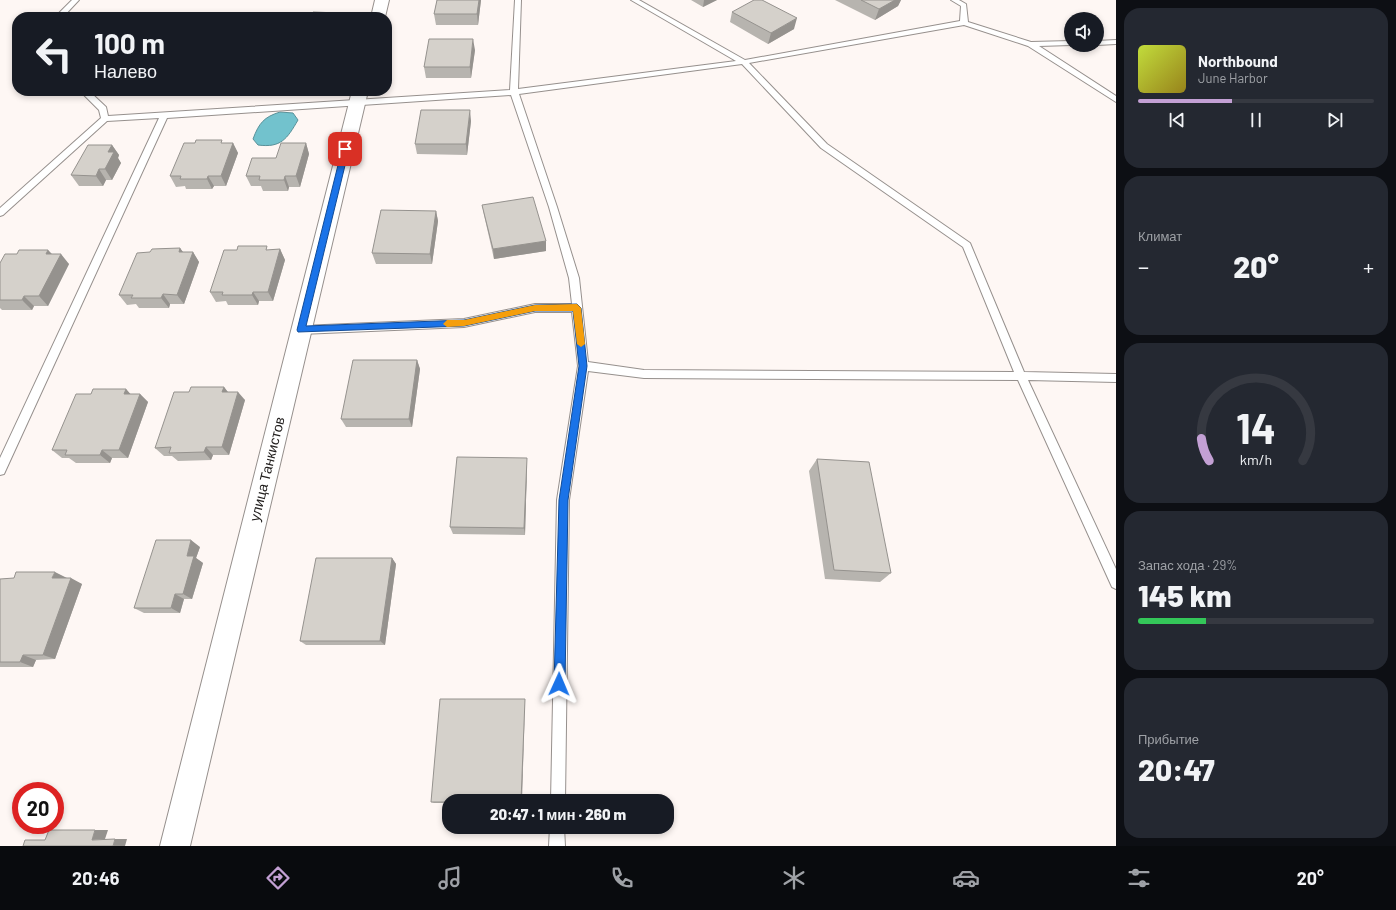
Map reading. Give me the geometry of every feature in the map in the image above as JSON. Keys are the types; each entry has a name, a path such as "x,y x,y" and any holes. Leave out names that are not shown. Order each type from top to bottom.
{"street":[{"path":"379,12 382,0"},
{"name":"улица Танкистов","path":"175,846 358,97"}],"lane":[{"path":"64,12 76,0"},
{"path":"518,0 514,92 555,214 574,278 583,366 564,500 558,794"},
{"path":"634,0 744,62 824,146 967,245 1021,376 1116,583"},
{"path":"954,0 964,5 964,23"},
{"path":"392,96 514,92 744,62 964,23 1031,44 1116,100"},
{"path":"1104,43 1116,42"},
{"path":"1031,44 1064,43"},
{"path":"89,96 103,109 104,119"},
{"path":"0,213 104,119 358,97 389,96"},
{"path":"0,470 164,115"},
{"path":"301,330 464,323 535,308 577,308"},
{"path":"583,366 644,374 1116,378"},
{"path":"557,834 557,846"}],"water":[{"path":"280,112 293,113 298,120 287,137 282,141 266,146 258,145 253,139 260,125 270,116"}],"building":[{"path":"437,0 479,0 477,14 434,14"},
{"path":"754,0 762,0 797,18 771,33 732,12"},
{"path":"861,0 895,0 879,9"},
{"path":"429,39 473,39 470,67 424,67"},
{"path":"421,110 470,110 466,144 415,144"},
{"path":"196,140 222,140 221,143 233,143 221,176 208,176 207,179 180,179 181,176 170,176 184,143 195,143"},
{"path":"281,143 306,143 296,176 285,176 284,180 259,180 260,176 246,176 252,158 276,158"},
{"path":"88,145 112,145 108,152 114,152 105,169 99,169 96,176 71,175"},
{"path":"533,197 546,241 493,249 482,205"},
{"path":"381,210 436,211 430,254 372,253"},
{"path":"238,246 267,246 266,250 280,249 268,292 253,292 252,295 222,295 223,292 210,292 224,250 237,250"},
{"path":"180,248 179,252 193,252 177,295 163,294 161,298 131,298 133,295 119,295 137,253 150,252 152,249"},
{"path":"19,250 48,250 46,254 61,254 39,296 24,296 22,300 0,300 0,263 5,254 17,254"},
{"path":"353,360 417,360 409,419 341,419"},
{"path":"191,387 224,387 222,392 238,392 222,447 206,447 204,452 169,453 171,447 155,448 174,392 189,392"},
{"path":"93,389 126,389 124,394 140,394 119,450 102,450 100,455 65,455 67,450 52,450 76,394 91,394"},
{"path":"457,457 527,458 524,528 450,527"},
{"path":"817,459 869,462 891,573 834,570"},
{"path":"156,540 191,540 187,556 194,556 183,594 175,594 171,608 134,608"},
{"path":"316,558 392,558 380,641 300,641"},
{"path":"16,572 55,572 52,578 71,578 43,655 23,655 20,662 0,662 0,579 14,578"},
{"path":"440,699 525,699 521,794 442,794 442,802 431,802"},
{"path":"64,830 95,830 92,840 115,839 113,846 23,846 25,840 45,840 47,834 64,834"}],"slow traffic":[{"path":"447,324 464,323 535,308 577,308 581,344"}],"route":[{"path":"345,149 301,330 464,323 535,308 577,308 583,366 564,500 559,684"}]}
